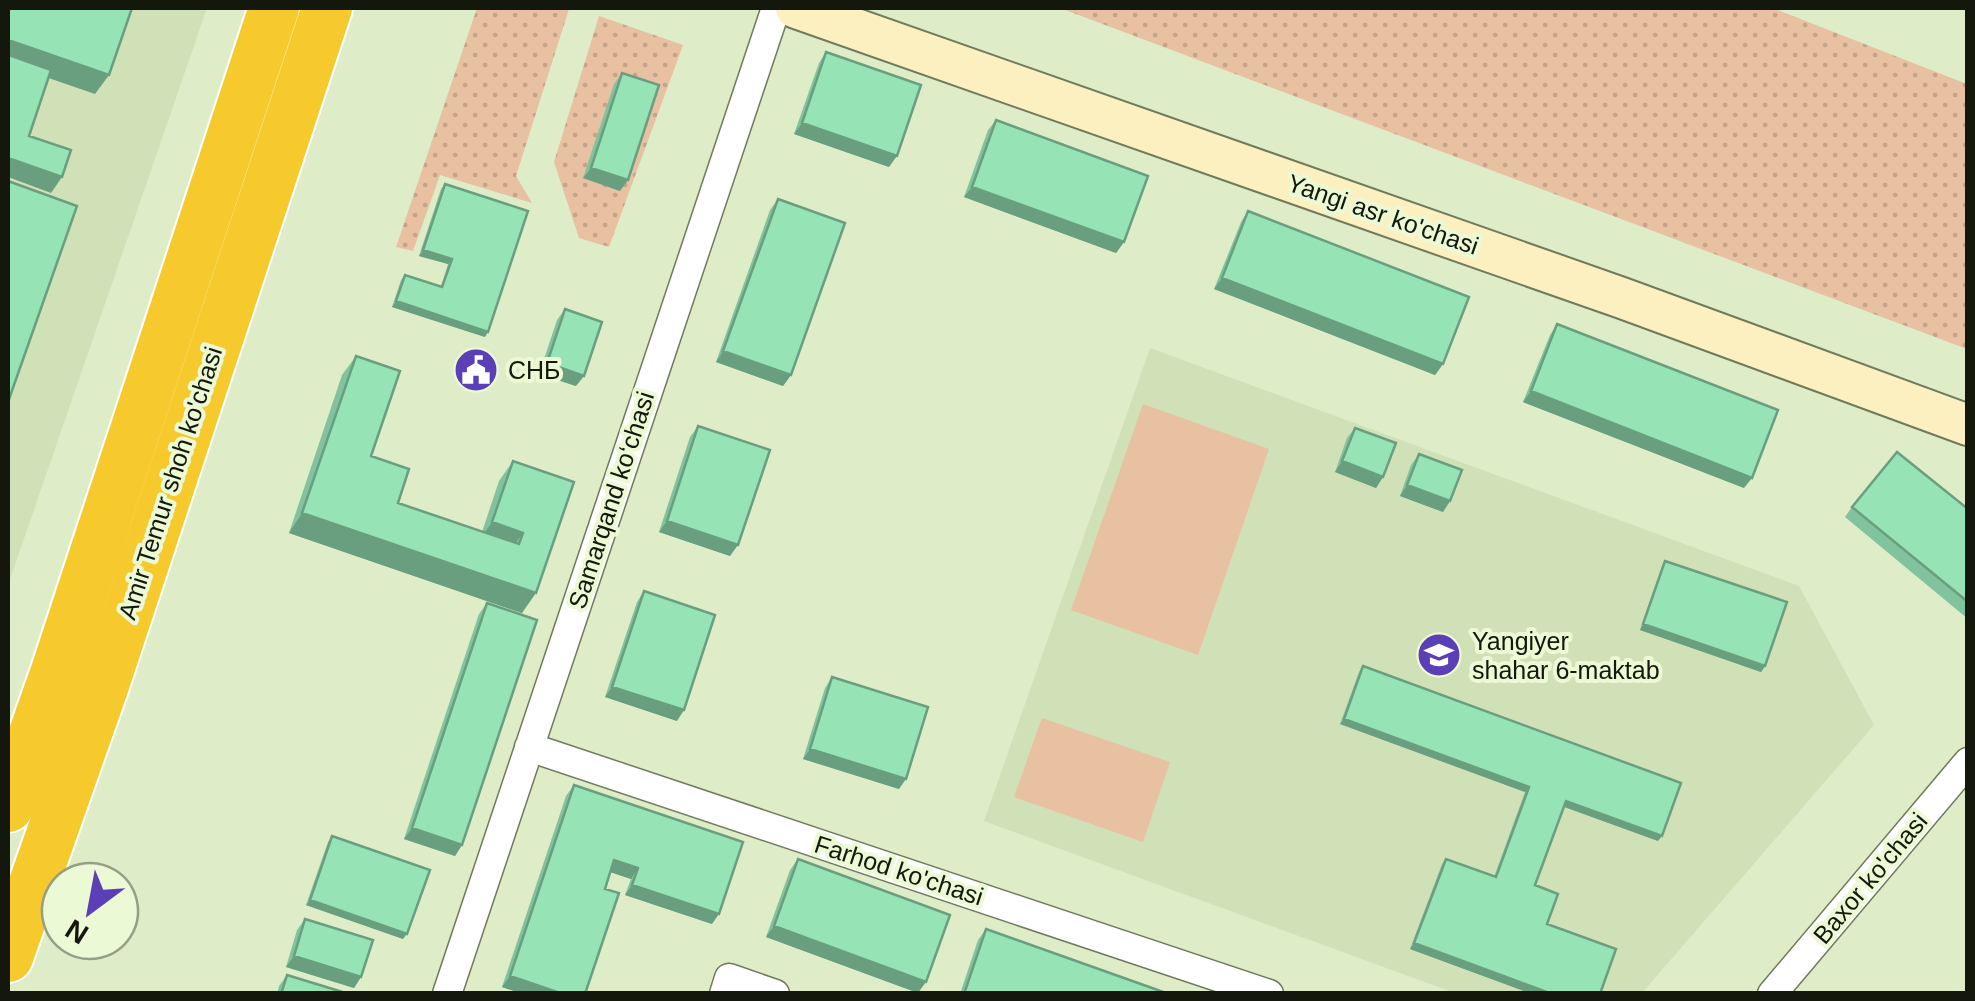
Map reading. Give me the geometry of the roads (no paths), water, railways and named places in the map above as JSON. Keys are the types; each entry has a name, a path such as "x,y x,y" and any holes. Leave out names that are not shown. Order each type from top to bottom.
{"highway":[{"name":"Amir Temur shoh ko'chasi","path":"8,807 274,8"},
{"name":"Amir Temur shoh ko'chasi","path":"8,957 104,686 328,8"}],"street":[{"name":"Samarqand ko‘chasi","path":"447,994 776,8"},
{"name":"Yangi asr ko'chasi","path":"796,8 1604,291 1968,426"},
{"name":"Farhod ko'chasi","path":"529,747 1269,994"},
{"name":"Baxor ko'chasi","path":"1772,994 1968,762"},
{"path":"724,994 729,978 775,994"}],"place":[{"name":"СНБ","path":"476,370"},
{"name":"Yangiyer shahar 6-maktab","path":"1439,655"}]}
